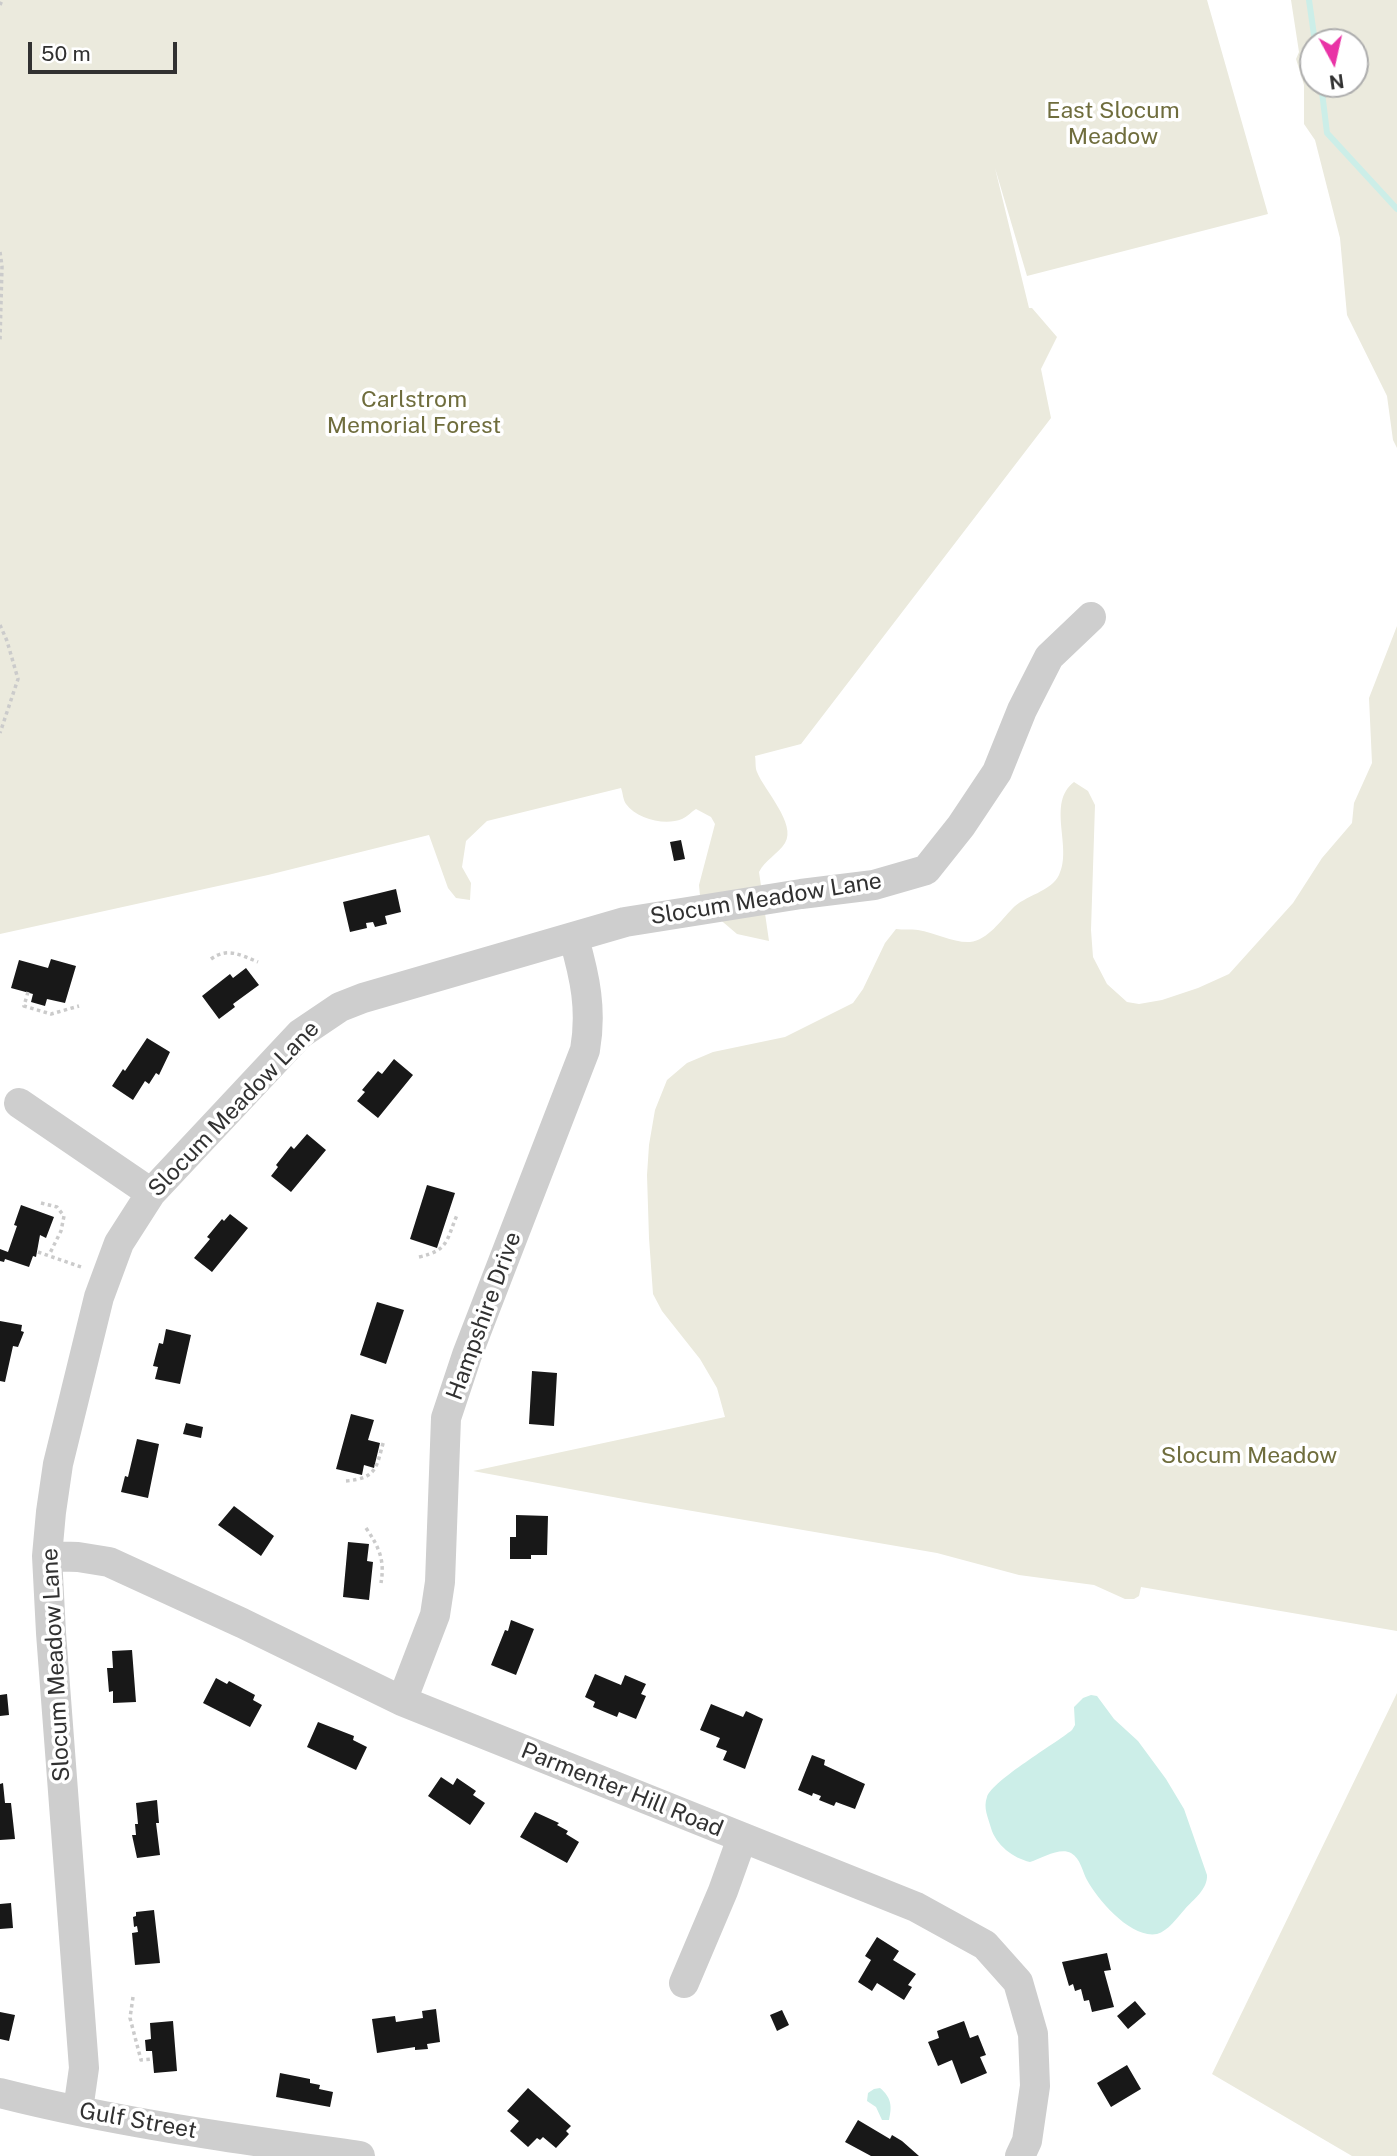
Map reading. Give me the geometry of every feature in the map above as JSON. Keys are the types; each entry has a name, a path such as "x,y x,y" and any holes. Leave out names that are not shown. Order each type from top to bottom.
{"street":[{"name":"Slocum Meadow Lane","path":"78,2110 84,2068 47,1556 58,1464 99,1297 119,1243 151,1193 292,1043 319,1020 340,1007 625,922 874,885 926,870 961,827 997,772 1022,710 1049,657 1091,617"},
{"name":"Hampshire Drive","path":"402,1701 435,1615 440,1582 446,1418 467,1355 585,1050 589,1019 587,989 573,939"},
{"path":"19,1104 151,1193"},
{"name":"Parmenter Hill Road","path":"47,1556 109,1562 402,1701 916,1907 985,1945 1018,1982 1033,2035 1035,2086 1027,2141 1020,2156"},
{"path":"684,1983 742,1838"},
{"name":"Gulf Street","path":"0,2093 239,2139 360,2156"}],"path":[{"path":"0,5 2,0"},
{"path":"0,252 0,341"},
{"path":"0,625 18,679 0,733"},
{"path":"211,959 219,953 232,952 258,962"},
{"path":"28,992 24,1006 51,1014 79,1006"},
{"path":"41,1203 57,1207 64,1216 61,1231 49,1255"},
{"path":"419,1257 437,1253 444,1245 457,1215"},
{"path":"38,1252 86,1269"},
{"path":"346,1481 363,1479 370,1474 376,1467 384,1440"},
{"path":"366,1528 379,1547 383,1559 381,1583"},
{"path":"132,1997 130,2018 141,2060 152,2059"}],"green space":[{"name":"Carlstrom Memorial Forest","path":"0,0 1207,0 1268,214 1027,276 995,168 1029,308 1032,308 1057,337 1041,369 1051,418 801,744 755,756 757,772 783,817 788,835 782,847 759,872 769,941 737,934 703,905 699,885 715,824 711,817 696,809 675,821 652,820 631,809 625,802 621,788 487,821 466,841 462,867 471,883 470,900 456,898 448,888 429,835 268,875 0,934"},
{"path":"1291,0 1397,0 1397,448 1393,440 1387,396 1347,315 1340,238 1315,140 1304,124 1304,98 1369,98 1369,28 1299,28 1299,52"},
{"name":"Slocum Meadow","path":"1397,626 1397,1631 1141,1587 1139,1596 1125,1599 1094,1585 1019,1575 937,1553 473,1471 725,1417 717,1388 700,1359 662,1311 653,1294 647,1175 655,1110 667,1080 687,1063 713,1052 785,1037 853,1003 863,989 885,943 896,929 918,930 964,942 983,938 1017,904 1050,886 1059,875 1063,864 1062,801 1074,782 1088,791 1095,805 1091,930 1093,957 1107,984 1127,1002 1139,1004 1162,1000 1198,988 1229,974 1293,903 1322,858 1352,823 1354,803 1372,763 1369,698"},
{"path":"1397,1693 1397,2156 1352,2156 1212,2074"}],"shaded area":[{"path":"1097,1696 1114,1719 1138,1741 1166,1779 1184,1809 1207,1875 1199,1894 1169,1927 1157,1934 1137,1930 1116,1916 1092,1888 1079,1862 1071,1853 1056,1852 1030,1862 1017,1857 997,1840 987,1816 986,1801 992,1790 1012,1772 1072,1730 1075,1725 1074,1707 1083,1698"},
{"path":"880,2088 890,2103 889,2120 882,2120 876,2107 867,2101 868,2093"}],"building":[{"path":"681,840 685,859 674,861 670,842"},
{"path":"396,889 401,912 385,916 387,924 375,927 373,922 366,923 367,928 350,932 343,902"},
{"path":"51,959 76,966 65,1003 47,999 45,1006 31,1002 33,994 11,988 19,960 48,968"},
{"path":"246,968 259,985 233,1004 235,1007 219,1019 202,996 230,974 233,978"},
{"path":"147,1038 170,1052 159,1075 156,1073 149,1084 145,1081 133,1100 112,1086"},
{"path":"394,1059 413,1075 378,1118 357,1101 365,1092 362,1090 378,1071 382,1074"},
{"path":"307,1134 326,1150 291,1192 271,1176 291,1146 294,1149"},
{"path":"427,1185 455,1193 437,1248 410,1239"},
{"path":"21,1205 54,1217 46,1238 40,1235 36,1257 33,1256 29,1267 5,1259 4,1262 0,1261 0,1249 8,1252"},
{"path":"230,1214 248,1228 212,1272 194,1258 210,1239 207,1237 222,1219 224,1221"},
{"path":"377,1302 404,1310 386,1364 360,1355"},
{"path":"0,1321 22,1325 21,1331 24,1332 18,1347 13,1346 5,1382 0,1381"},
{"path":"166,1329 191,1335 180,1384 155,1379 158,1367 153,1366 159,1343 163,1344"},
{"path":"532,1371 557,1373 554,1426 529,1424"},
{"path":"351,1414 374,1420 368,1440 380,1443 374,1468 364,1465 362,1475 336,1469"},
{"path":"186,1423 203,1427 201,1438 183,1434"},
{"path":"137,1439 159,1444 148,1498 121,1492 125,1476 128,1477"},
{"path":"234,1506 274,1536 261,1556 218,1525"},
{"path":"516,1515 548,1516 547,1555 531,1555 531,1559 510,1559 510,1537 516,1537"},
{"path":"348,1542 369,1544 367,1561 373,1562 369,1600 343,1597"},
{"path":"511,1620 534,1629 516,1675 491,1665"},
{"path":"132,1650 136,1702 113,1703 107,1668 113,1668 112,1651"},
{"path":"595,1674 621,1685 625,1675 646,1684 641,1694 646,1696 636,1719 619,1712 617,1717 593,1707 595,1702 585,1697"},
{"path":"216,1678 227,1684 229,1681 255,1695 253,1700 262,1705 250,1727 203,1703"},
{"path":"7,1694 9,1715 0,1716 0,1695"},
{"path":"711,1704 743,1717 746,1711 763,1719 745,1769 723,1760 727,1751 716,1747 720,1738 700,1730"},
{"path":"318,1722 354,1736 353,1740 367,1747 356,1770 307,1747"},
{"path":"812,1755 825,1760 824,1765 865,1784 855,1809 836,1802 834,1806 819,1800 821,1796 813,1793 812,1796 798,1790"},
{"path":"441,1777 453,1785 457,1778 476,1791 473,1795 485,1803 470,1825 428,1796"},
{"path":"3,1783 5,1803 11,1803 15,1839 0,1840 0,1784"},
{"path":"157,1800 159,1823 156,1823 160,1855 137,1858 132,1835 136,1835 135,1824 138,1824 136,1803"},
{"path":"535,1812 559,1823 557,1825 568,1831 566,1834 579,1842 567,1863 520,1837"},
{"path":"11,1903 13,1928 0,1929 0,1904"},
{"path":"154,1910 160,1963 135,1965 132,1933 138,1932 137,1926 134,1927 133,1917 136,1912"},
{"path":"877,1937 899,1951 893,1960 916,1974 908,1985 912,1987 904,2000 877,1983 872,1991 858,1982 871,1960 865,1956"},
{"path":"1107,1953 1111,1970 1104,1971 1114,2007 1092,2012 1089,2000 1084,2001 1081,1989 1075,1991 1073,1984 1069,1986 1062,1962"},
{"path":"1135,2001 1146,2014 1128,2029 1117,2016"},
{"path":"436,2009 440,2042 427,2044 428,2049 415,2050 415,2047 377,2053 372,2019 395,2016 396,2022 423,2018 422,2011"},
{"path":"782,2010 789,2025 777,2031 770,2015"},
{"path":"0,2012 15,2015 9,2041 0,2039"},
{"path":"173,2021 177,2071 154,2073 152,2051 146,2051 145,2040 151,2039 150,2023"},
{"path":"964,2021 970,2038 978,2035 986,2055 980,2057 987,2073 961,2084 952,2060 938,2066 928,2042 939,2038 937,2031"},
{"path":"1127,2065 1141,2089 1111,2107 1097,2083"},
{"path":"280,2073 310,2079 310,2083 320,2085 319,2089 333,2092 330,2107 276,2097"},
{"path":"528,2088 571,2126 566,2131 569,2134 556,2148 543,2137 540,2140 537,2138 528,2147 510,2131 519,2121 507,2111"},
{"path":"858,2120 890,2139 892,2135 919,2156 871,2156 845,2142"}],"waterway":[{"path":"1309,0 1313,28"},
{"path":"1323,98 1327,133 1397,209"}],"park label":[{"name":"East Slocum Meadow","path":"1113,124"}]}
